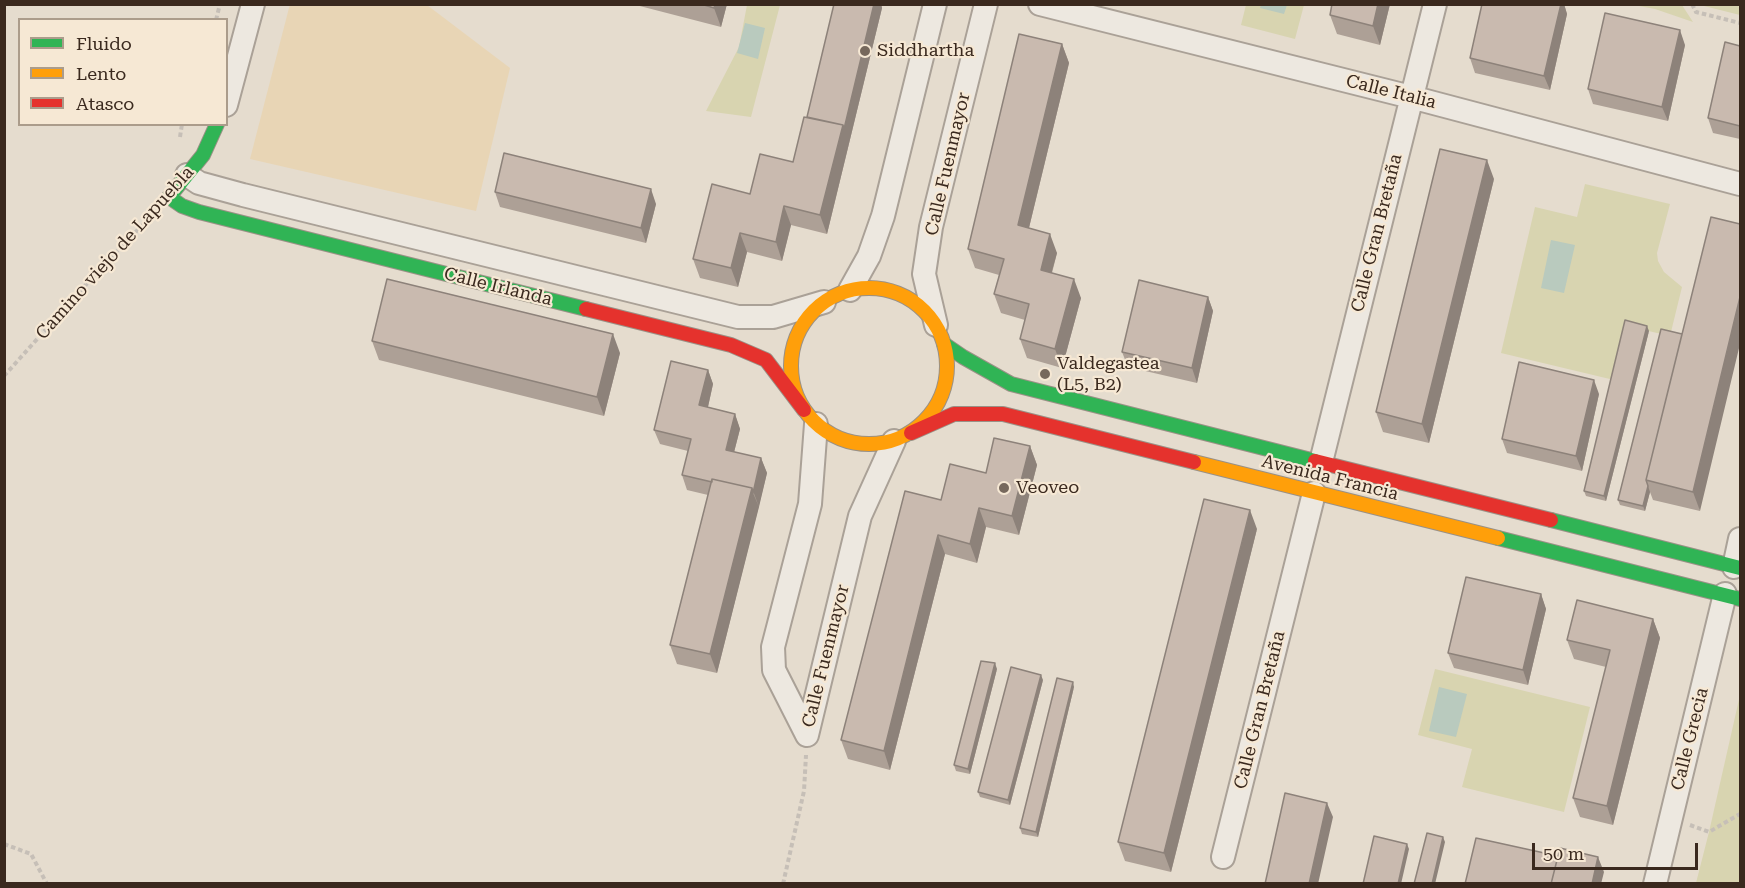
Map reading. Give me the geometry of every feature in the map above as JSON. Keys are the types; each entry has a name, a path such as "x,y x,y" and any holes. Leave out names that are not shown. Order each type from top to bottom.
{"main road":[{"name":"Camino viejo de Lapuebla","path":"169,197 203,155 216,126"},
{"name":"Calle Irlanda","path":"169,197 182,206 199,212 731,345 766,360 810,417"},
{"path":"874,288 898,293 920,306 940,334 948,369 943,394 930,416 903,437 866,445 839,439 810,417 792,383 792,352 803,324 824,302 850,290 874,288"},
{"name":"Avenida Francia","path":"940,334 963,357 1011,384 1737,568"},
{"name":"Avenida Francia","path":"903,437 954,414 1003,414 1733,597"}],"street":[{"path":"228,98 253,4"},
{"path":"850,290 869,256 883,216 935,4"},
{"name":"Calle Fuenmayor","path":"940,334 924,274 932,227 986,4"},
{"name":"Calle Italia","path":"1040,4 1412,97 1740,184"},
{"name":"Calle Gran Bretaña","path":"1321,462 1435,4"},
{"name":"Calle Irlanda","path":"187,175 199,183 243,195 738,317 773,318 824,302"},
{"name":"Calle Fuenmayor","path":"807,735 774,670 773,647 810,504 810,417"},
{"name":"Calle Fuenmayor","path":"807,735 860,516 903,437"},
{"name":"Calle Gran Bretaña","path":"1223,857 1314,493"},
{"path":"1737,568 1740,538"},
{"name":"Calle Grecia","path":"1654,884 1670,818 1733,597"}],"path":[{"path":"1692,4 1696,12 1740,23"},
{"name":"Camino viejo de Lapuebla","path":"4,376 100,269 169,197"},
{"path":"783,884 804,791 807,735"},
{"path":"1670,818 1709,832 1740,814"},
{"path":"4,844 31,854 47,884"}],"shaded area":[{"path":"1261,4 1287,5 1284,14 1260,8"},
{"path":"747,5 780,5 751,117 706,111 739,47"},
{"path":"1246,5 1304,5 1295,39 1241,25"},
{"path":"1634,5 1682,5 1693,22 1655,9"},
{"path":"1740,5 1740,15 1704,6"},
{"path":"745,23 765,28 758,59 737,53"},
{"path":"1585,184 1670,204 1657,253 1658,261 1664,272 1682,287 1670,336 1627,326 1614,380 1501,353 1535,207 1577,217"},
{"path":"1551,240 1575,245 1564,293 1541,288"},
{"path":"1435,669 1590,707 1564,812 1462,787 1472,749 1418,735"},
{"path":"1439,687 1467,694 1456,737 1429,731"},
{"path":"1740,695 1740,883 1696,883 1709,832"}],"sand":[{"path":"290,4 427,5 510,68 476,211 250,159"}],"building":[{"path":"701,4 715,4 714,8"},
{"path":"834,4 874,4 844,129 843,125 807,117"},
{"path":"1332,4 1378,4 1373,26 1330,15"},
{"path":"1482,4 1561,4 1544,76 1470,58"},
{"path":"1605,13 1680,30 1662,107 1588,89"},
{"path":"1019,34 1062,44 1018,225 1050,234 1041,270 1074,279 1055,349 1020,339 1029,304 994,294 1004,259 968,249"},
{"path":"1725,42 1740,46 1740,126 1708,118"},
{"path":"804,117 843,125 820,215 784,206 776,242 740,233 731,268 693,259 712,184 750,194 760,154 793,162"},
{"path":"1440,149 1487,160 1422,424 1376,412"},
{"path":"504,153 651,189 641,228 495,192"},
{"path":"1711,217 1740,224 1740,297 1693,492 1646,480"},
{"path":"387,279 613,334 597,397 372,341"},
{"path":"1139,280 1208,297 1192,368 1122,352"},
{"path":"1625,320 1647,326 1604,496 1584,491"},
{"path":"1661,329 1682,334 1646,480 1648,486 1643,506 1618,500"},
{"path":"671,361 708,370 699,405 735,414 726,450 761,458 753,493 752,488 682,475 691,439 654,430"},
{"path":"1519,362 1594,380 1576,456 1502,439"},
{"path":"994,438 1030,446 1012,516 979,508 970,544 938,535 884,751 841,740 905,491 941,500 950,464 986,473"},
{"path":"712,479 752,488 710,654 670,645"},
{"path":"1204,499 1250,510 1164,853 1118,842"},
{"path":"1466,577 1541,594 1523,670 1448,653"},
{"path":"1577,600 1653,619 1607,806 1573,798 1610,650 1567,640"},
{"path":"981,661 995,663 968,769 954,765"},
{"path":"1011,667 1041,675 1008,800 978,792"},
{"path":"1057,678 1073,682 1036,832 1020,828"},
{"path":"1285,793 1327,803 1309,884 1265,884"},
{"path":"1427,833 1443,837 1432,884 1414,884"},
{"path":"1374,836 1407,844 1398,884 1363,884"},
{"path":"1476,838 1558,856 1551,884 1465,884"},
{"path":"1560,848 1598,857 1592,884 1551,884"}],"traffic: fast":[{"path":"216,126 203,155 169,197 182,206 586,309"},
{"path":"944,344 1011,384 1315,461"},
{"path":"1551,520 1740,568"},
{"path":"1498,538 1740,599"}],"traffic: slow":[{"path":"869,288 899,294 924,311 941,336 947,366 941,396 924,421 899,438 869,444 839,438 814,421 797,396 791,366 797,336 814,311 839,294 869,288"},
{"path":"1194,462 1498,538"}],"traffic: jam":[{"path":"586,309 731,345 766,360 804,410"},
{"path":"911,433 954,414 1003,414 1194,462"},
{"path":"1315,461 1551,520"}],"place":[{"name":"Siddhartha","path":"865,51"},
{"name":"Valdegastea (L5, B2)","path":"1045,374"},
{"name":"Veoveo","path":"1004,488"}]}
